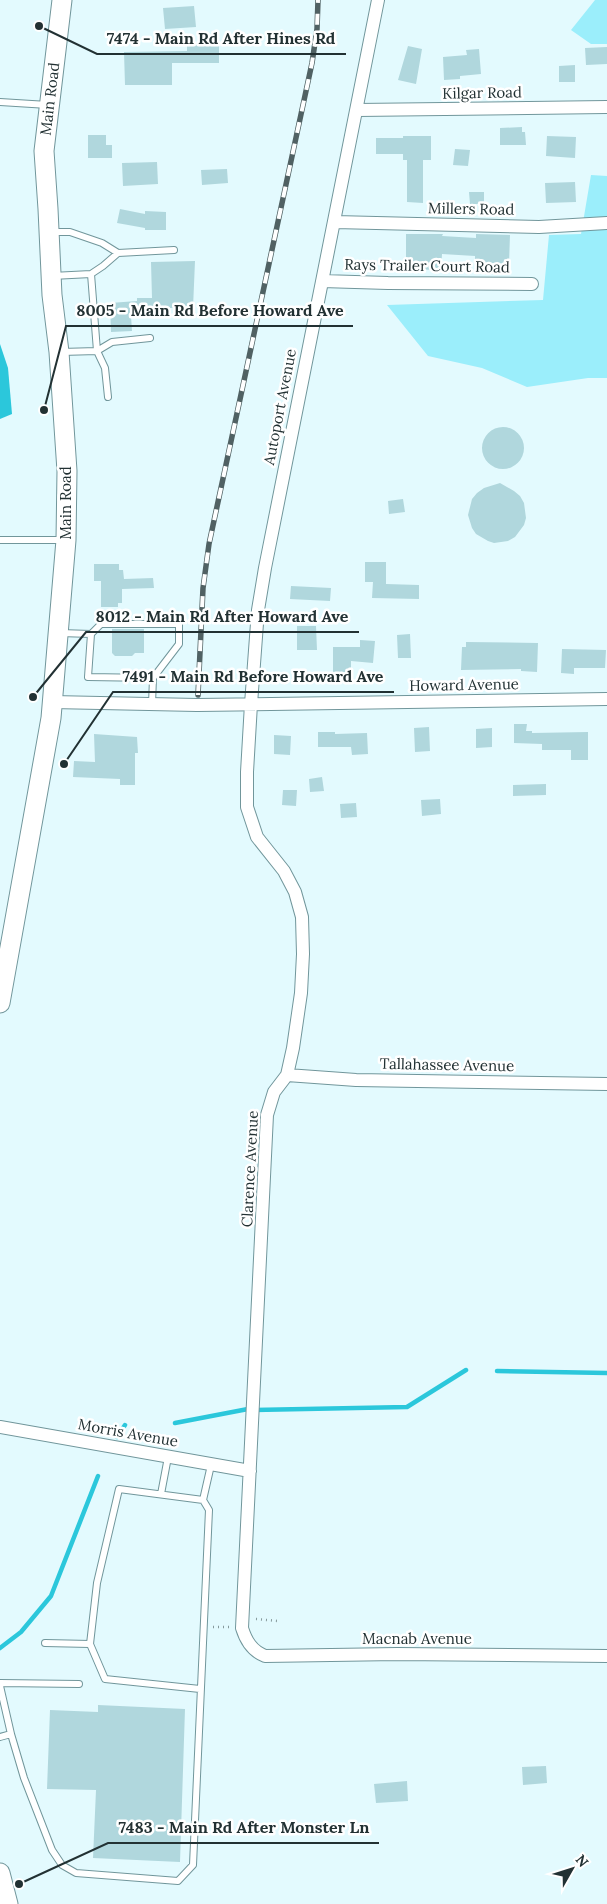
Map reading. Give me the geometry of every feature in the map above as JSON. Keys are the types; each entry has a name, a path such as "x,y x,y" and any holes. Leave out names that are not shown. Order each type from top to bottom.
{"main road":[{"name":"Main Road","path":"0,1003 48,737 66,540 67,471 59,352 52,295 44,151 62,0"},
{"path":"0,1873 8,1904"}],"street":[{"name":"Autoport Avenue","path":"251,704 258,610 265,568 378,0"},
{"name":"Kilgar Road","path":"357,110 607,107"},
{"name":"Millers Road","path":"335,222 539,226 607,223"},
{"name":"Rays Trailer Court Road","path":"322,281 532,284"},
{"name":"Howard Avenue","path":"52,702 251,704 607,699"},
{"name":"Clarence Avenue","path":"242,1623 267,1115 274,1092 287,1075 301,993 303,954 302,922 298,901 292,885 284,871 257,837 247,807 251,704"},
{"name":"Tallahassee Avenue","path":"287,1075 356,1080 607,1084"},
{"name":"Morris Avenue","path":"0,1427 250,1471"},
{"name":"Macnab Avenue","path":"242,1623 247,1642 258,1654 265,1656 397,1654 607,1656"}],"lane":[{"path":"0,102 48,105"},
{"path":"49,232 70,232 102,243 118,252 174,250"},
{"path":"51,276 91,274 104,266 118,252"},
{"path":"91,274 97,351 105,368 108,397"},
{"path":"59,352 97,351 112,342 150,338"},
{"path":"0,540 66,540"},
{"path":"152,704 153,678 179,644 179,624 101,624 91,634 88,677 153,678"},
{"path":"58,633 91,634"},
{"path":"161,1494 168,1457"},
{"path":"79,1684 0,1684 11,1734 24,1778 52,1850 62,1865 76,1873 178,1881 193,1865 209,1510 204,1500 211,1464"},
{"path":"200,1689 105,1679 90,1644 97,1583 119,1489 204,1500"},
{"path":"45,1642 90,1644"},
{"path":"0,1737 11,1734"}],"path":[{"path":"208,1627 278,1621"}],"shaded area":[{"path":"595,0 607,0 607,44 591,44 571,30"},
{"path":"591,175 607,176 607,378 588,378 527,387 482,368 428,356 387,305 543,300 549,235 581,234"},
{"path":"0,344 8,368 12,414 0,419"}],"building":[{"path":"194,6 196,27 165,29 163,8"},
{"path":"187,45 219,45 219,63 172,63 172,85 125,85 124,52 187,51"},
{"path":"408,46 422,49 416,84 398,80"},
{"path":"607,47 607,64 586,65 585,48"},
{"path":"479,49 481,74 460,76 460,79 444,80 443,57 467,55 466,50"},
{"path":"575,65 575,82 559,82 559,66"},
{"path":"522,127 522,132 525,132 526,145 500,145 500,128"},
{"path":"88,135 106,135 106,145 112,145 112,158 88,158"},
{"path":"403,136 431,136 431,160 423,160 423,203 407,202 407,160 403,160 403,154 376,154 376,138 403,138"},
{"path":"547,136 576,137 575,158 546,156"},
{"path":"455,149 470,150 468,166 453,165"},
{"path":"157,162 158,184 123,186 122,163"},
{"path":"227,169 228,183 202,185 201,170"},
{"path":"575,182 576,202 546,203 545,183"},
{"path":"469,192 484,192 484,204 470,204"},
{"path":"120,209 145,214 145,211 166,212 166,230 145,230 145,228 117,223"},
{"path":"406,234 443,234 442,236 476,238 476,234 510,235 509,264 486,263 486,270 475,270 475,256 442,254 441,270 406,269"},
{"path":"195,261 193,308 166,308 166,311 154,312 154,315 131,316 132,331 111,332 110,303 137,301 137,298 152,298 151,262"},
{"path":"499,427 507,427 518,433 524,448 518,463 507,469 499,469 488,463 482,452 482,444 488,433"},
{"path":"500,483 520,496 524,503 526,518 524,525 515,537 508,541 494,543 476,534 468,515 472,499 477,493 484,488"},
{"path":"403,499 405,512 389,514 388,501"},
{"path":"365,562 386,562 386,584 419,585 419,599 372,598 373,582 365,582"},
{"path":"94,564 119,564 119,570 123,570 124,579 153,578 154,588 122,589 122,603 118,603 118,607 101,607 101,581 94,581"},
{"path":"291,586 331,588 330,601 290,599"},
{"path":"297,626 316,626 317,650 297,650"},
{"path":"112,629 144,629 144,653 135,653 132,656 115,656 112,653"},
{"path":"410,634 411,658 398,658 397,635"},
{"path":"360,640 375,641 373,663 351,661 351,674 333,674 333,647 360,647"},
{"path":"466,642 538,643 537,672 521,671 521,669 461,670 462,647 466,647"},
{"path":"562,649 606,650 605,668 574,668 574,674 561,673"},
{"path":"514,724 527,724 526,731 532,731 532,733 588,732 588,760 571,760 571,750 542,750 542,744 514,743"},
{"path":"429,727 430,751 415,752 414,728"},
{"path":"492,728 492,747 476,748 476,729"},
{"path":"318,732 335,732 335,734 367,733 368,754 352,755 351,747 318,747"},
{"path":"94,734 137,737 138,753 135,753 135,785 120,785 120,779 73,777 74,761 95,762"},
{"path":"274,735 291,736 290,755 274,754"},
{"path":"322,777 324,791 310,792 309,779"},
{"path":"546,784 546,795 513,796 513,785"},
{"path":"283,790 297,790 296,806 282,805"},
{"path":"440,799 441,814 422,816 421,800"},
{"path":"356,803 357,817 341,818 340,804"},
{"path":"98,1705 185,1709 180,1862 93,1858 96,1790 47,1789 50,1710 98,1712"},
{"path":"546,1766 547,1783 523,1785 522,1767"},
{"path":"407,1781 408,1801 376,1803 374,1784"}],"waterway":[{"path":"254,1410 407,1407 466,1370"},
{"path":"497,1371 607,1373"},
{"path":"175,1423 248,1409"},
{"path":"117,1437 125,1425"},
{"path":"0,1648 21,1632 51,1596 98,1476"}],"railway":[{"path":"198,695 203,588 209,544 312,63 317,29 318,0"}],"place":[{"name":"7474 - Main Rd After Hines Rd","path":"39,26"},
{"name":"8005 - Main Rd Before Howard Ave","path":"44,410"},
{"name":"8012 - Main Rd After Howard Ave","path":"33,697"},
{"name":"7491 - Main Rd Before Howard Ave","path":"64,764"},
{"name":"7483 - Main Rd After Monster Ln","path":"19,1884"}]}
